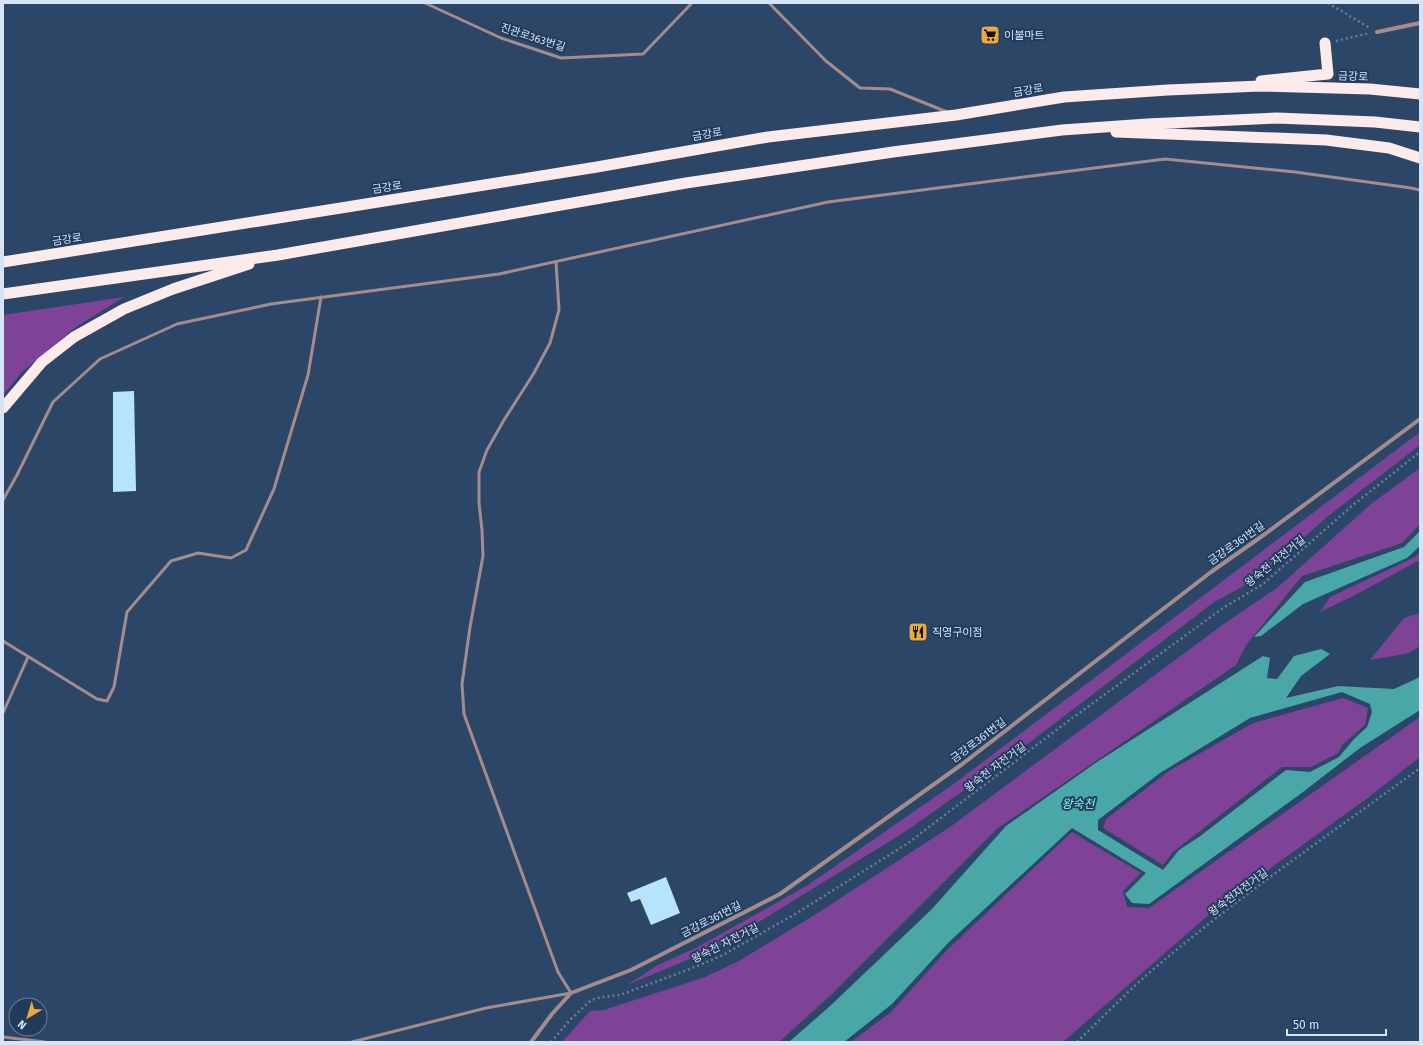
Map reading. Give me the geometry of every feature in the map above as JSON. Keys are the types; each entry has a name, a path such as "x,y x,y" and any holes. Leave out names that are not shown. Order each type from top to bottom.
{"highway":[{"path":"1168,90 1328,74 1325,43"},
{"name":"금강로","path":"3,262 597,167 768,137 956,115 1064,97 1168,90 1268,87 1370,89 1420,94"},
{"path":"3,294 278,255 686,184 893,152 1062,130 1147,124 1277,118 1375,122 1420,126"},
{"path":"1062,130 1326,140 1389,148 1420,158"},
{"path":"3,408 42,362 74,337 124,309 174,289 278,255"}],"street":[{"path":"1377,32 1420,23"},
{"name":"금강로361번길","path":"531,1042 552,1014 571,993 631,970 780,894 961,765 1211,572 1265,534 1420,419"}],"lane":[{"name":"진관로363번길","path":"425,3 501,38 561,58 643,54 692,3"},
{"path":"769,3 826,61 860,88 890,89 956,115"},
{"path":"3,500 53,402 100,360 176,324 271,304 499,274 828,202 1165,159 1295,172 1420,190"},
{"path":"352,1042 486,1008 571,993 558,972 494,795 479,758 464,714 462,684 470,627 483,556 479,503 479,472 487,450 550,344 559,310 556,262"},
{"path":"3,641 97,699 107,702 114,687 127,612 171,561 198,553 231,558 246,550 274,489 308,375 321,297"},
{"path":"3,713 28,657"},
{"path":"3,1037 45,1042"}],"path":[{"path":"1328,3 1377,32"},
{"path":"1325,43 1377,32"},
{"name":"왕숙천 자전거길","path":"551,1042 570,1020 591,1000 620,995 696,967 723,955 797,913 908,843 1067,722 1223,608 1263,584 1352,505 1420,452"},
{"name":"왕숙천자전거길","path":"1077,1042 1149,974 1204,928 1253,890 1420,768"}],"shaded area":[{"path":"124,297 76,327 22,372 3,395 3,315"},
{"path":"1420,432 1420,445 1327,517 1259,578 1214,602 1004,762 903,833 718,947 627,985 658,965 698,947 808,885 955,783"},
{"path":"1420,468 1420,524 1402,543 1302,576 1246,645 1236,665 998,828 832,994 779,1042 562,1042 590,1011 604,1010 705,977 739,961 813,916 950,827 1225,623 1277,588 1371,504"},
{"path":"1420,552 1420,560 1320,612 1330,597 1415,557"},
{"path":"1420,613 1420,646 1409,653 1370,660 1404,618"},
{"path":"1343,698 1368,708 1365,725 1342,745 1338,753 1311,767 1282,767 1173,852 1163,865 1103,828 1106,819 1169,771 1253,723"},
{"path":"1420,717 1420,757 1365,800 1221,904 1063,1042 851,1042 891,1012 947,950 1072,832 1141,873 1123,891 1127,907 1149,908"}],"water":[{"path":"1420,531 1420,546 1407,558 1303,604 1261,636 1254,637 1305,582 1404,547"},
{"name":"왕숙천","path":"1321,649 1330,654 1301,676 1286,698 1338,686 1394,689 1420,677 1420,710 1360,748 1303,792 1149,904 1132,903 1125,894 1146,873 1072,828 948,943 892,1004 844,1042 789,1042 829,1007 931,910 1006,826 1097,762 1263,656 1270,658 1267,678 1277,679 1294,656","holes":["1342,692 1370,704 1372,712 1367,727 1354,739 1339,757 1310,772 1286,770 1199,837 1179,850 1163,870 1098,830 1098,820 1160,773 1250,718"]}],"building":[{"path":"134,391 136,491 113,492 113,392"},
{"path":"666,877 680,913 651,925 640,899 631,902 627,893"}],"place":[{"name":"이불마트","path":"990,35"},
{"name":"직영구이점","path":"918,632"}]}
